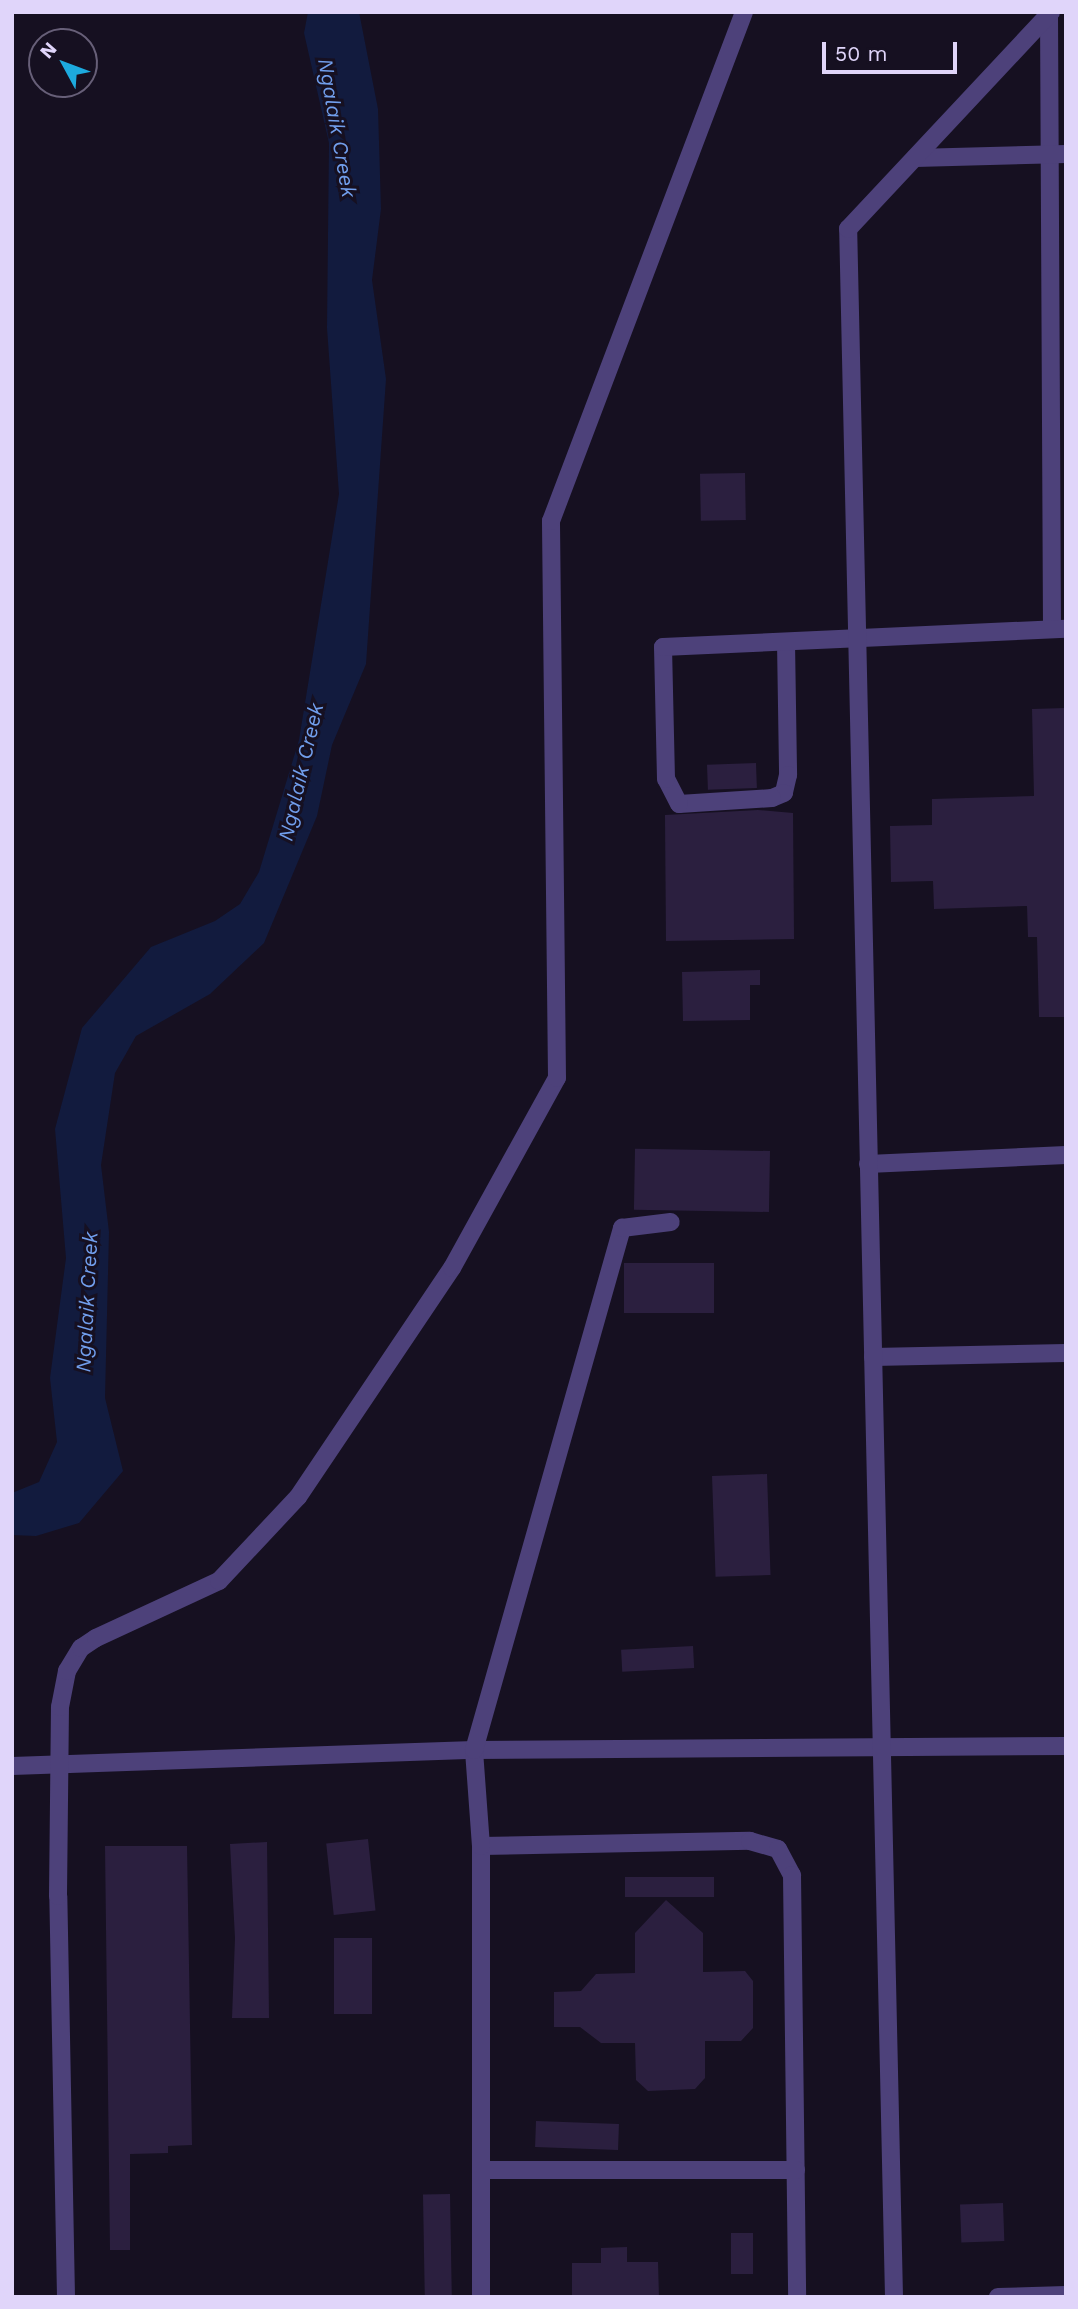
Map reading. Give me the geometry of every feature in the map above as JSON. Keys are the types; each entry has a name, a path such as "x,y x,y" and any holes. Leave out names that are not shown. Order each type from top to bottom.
{"street":[{"path":"66,2297 60,1707 67,1671 81,1648 219,1581 298,1497 452,1268 557,1078 551,521 744,12"},
{"path":"786,642 788,775 784,793 772,798 679,804 666,779 663,647 1059,629 1058,154 1050,13"},
{"path":"894,2297 848,229 1050,13"},
{"path":"915,158 1058,154"},
{"path":"868,1164 1066,1155"},
{"path":"481,2297 481,1846 474,1750 622,1228 671,1222"},
{"path":"873,1357 1066,1353"},
{"path":"12,1766 474,1750 1066,1746"},
{"path":"481,1846 750,1841 778,1849 792,1875 797,2297"},
{"path":"481,2170 796,2170"},
{"path":"998,2297 1066,2295"}],"water":[{"name":"Ngalaik Creek","path":"308,12 359,12 378,109 381,209 372,280 386,379 366,664 332,745 317,816 264,943 210,994 136,1036 115,1073 101,1165 109,1232 105,1398 123,1471 79,1523 36,1536 12,1535 12,1493 39,1482 57,1442 50,1378 66,1258 55,1129 82,1028 151,947 215,921 240,904 259,872 299,740 339,494 327,328 329,143 304,33"}],"building":[{"path":"745,473 746,520 701,521 700,474"},
{"path":"1066,708 1066,1017 1039,1017 1037,937 1028,937 1027,906 934,909 933,881 891,882 890,826 932,825 932,799 1034,796 1032,709"},
{"path":"756,763 757,788 708,790 707,765"},
{"path":"758,810 793,813 794,939 666,941 665,815"},
{"path":"760,970 760,985 750,985 750,1020 683,1021 682,972"},
{"path":"635,1149 770,1151 769,1212 634,1210"},
{"path":"624,1263 714,1263 714,1313 624,1313"},
{"path":"767,1474 771,1575 716,1577 712,1476"},
{"path":"693,1646 694,1668 622,1672 621,1650"},
{"path":"368,1839 376,1911 334,1915 326,1843"},
{"path":"267,1842 269,2018 232,2018 235,1938 230,1844"},
{"path":"105,1846 187,1846 192,2145 168,2146 168,2153 130,2154 130,2250 110,2250"},
{"path":"625,1877 714,1877 714,1897 625,1897"},
{"path":"666,1900 703,1933 703,1972 745,1971 753,1981 753,2028 741,2041 705,2041 705,2078 695,2089 648,2091 636,2080 635,2043 601,2043 580,2027 554,2027 554,1992 581,1991 596,1974 635,1973 635,1933"},
{"path":"334,1938 372,1938 372,2014 334,2014"},
{"path":"536,2121 619,2124 618,2150 535,2147"},
{"path":"423,2194 450,2194 452,2297 425,2297"},
{"path":"1003,2203 1004,2241 961,2242 960,2205"},
{"path":"731,2233 753,2233 753,2274 731,2274"},
{"path":"627,2247 627,2262 658,2262 659,2297 572,2297 572,2263 601,2263 601,2248"}]}
